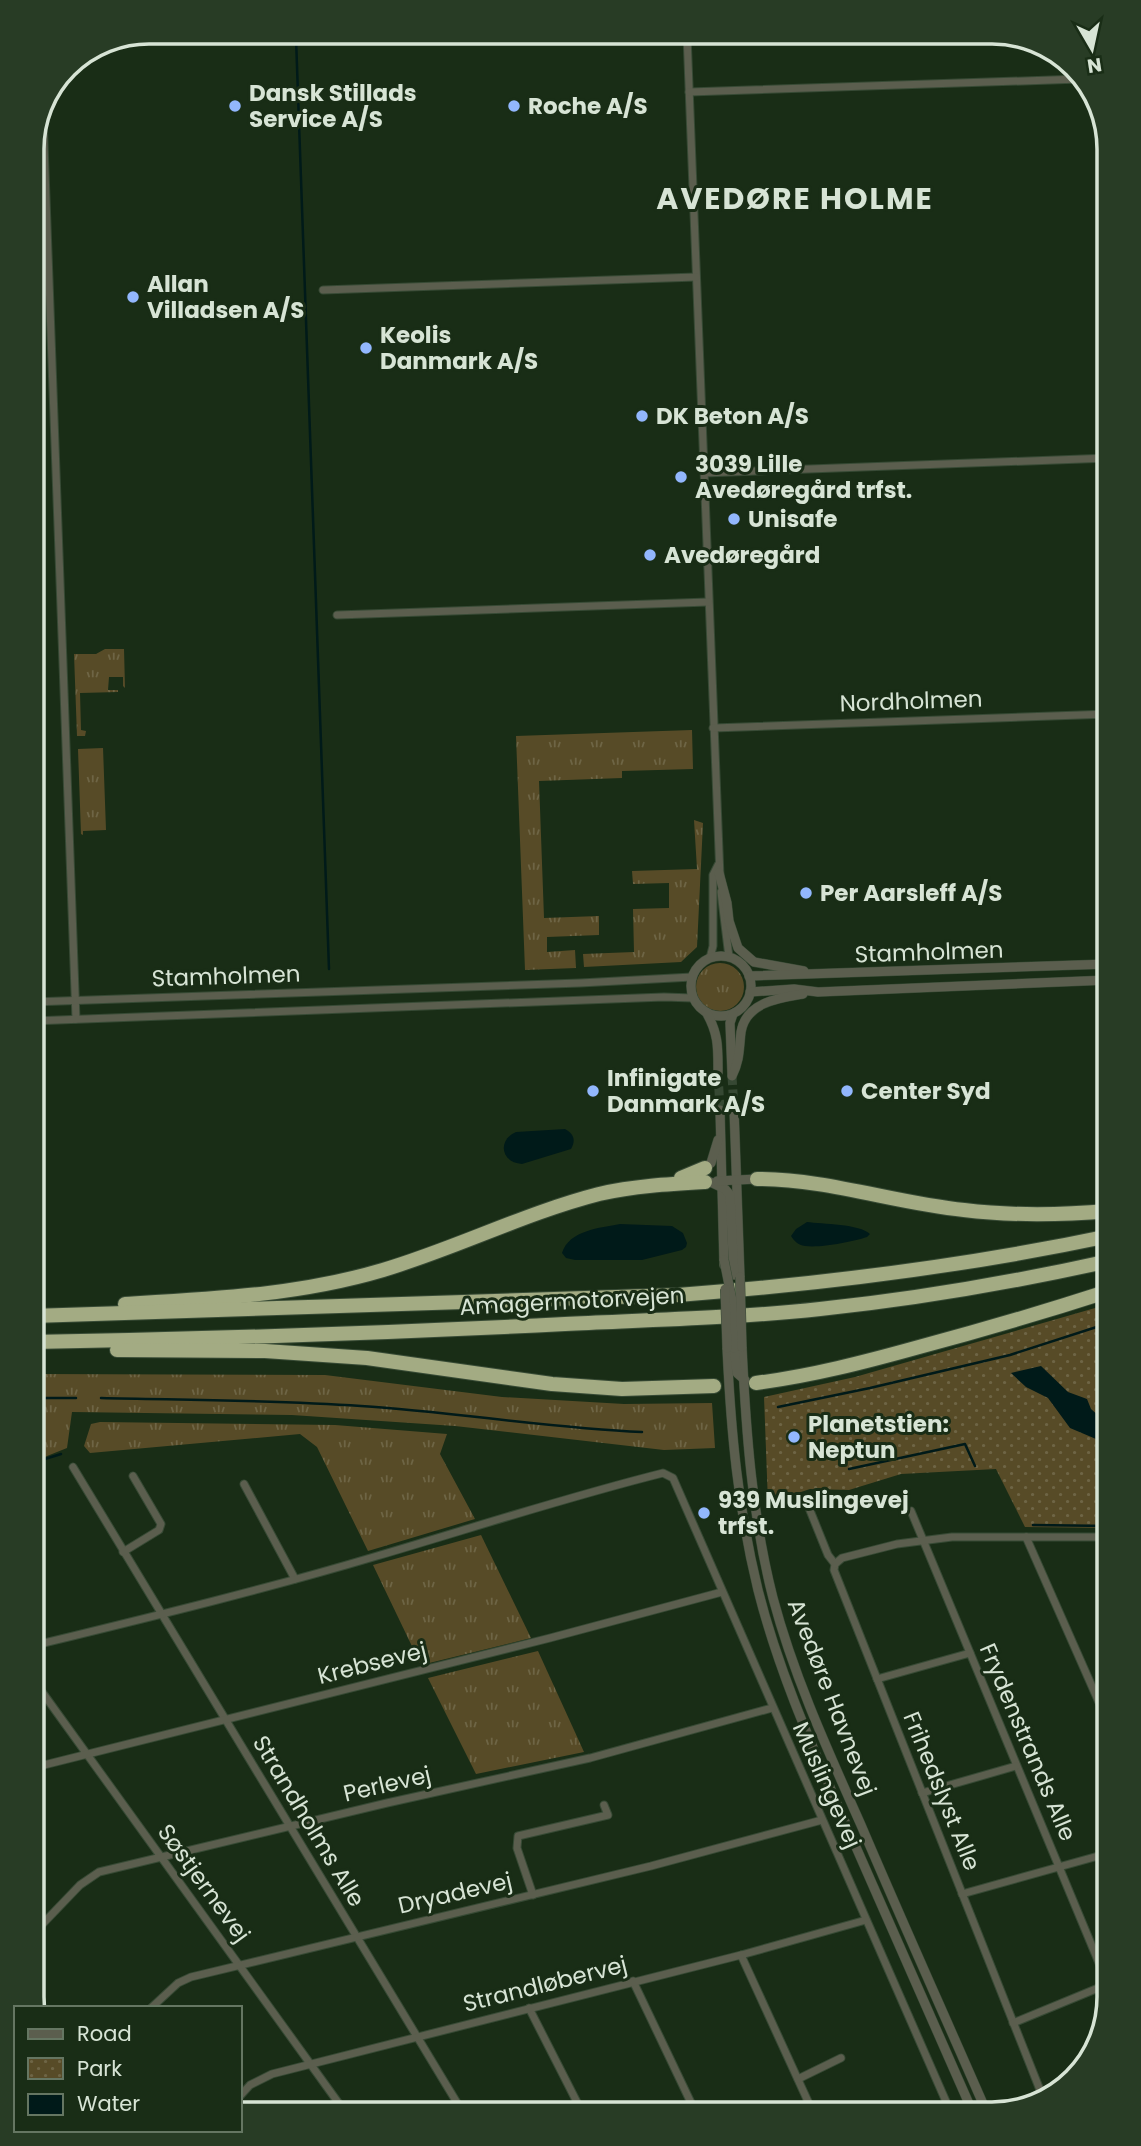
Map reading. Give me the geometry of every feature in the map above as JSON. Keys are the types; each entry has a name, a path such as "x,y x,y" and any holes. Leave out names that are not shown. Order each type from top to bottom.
{"highway":[{"path":"44,1310 292,1291 380,1271 440,1252 533,1215 601,1194 706,1177"},
{"path":"757,1179 807,1181 963,1210 1031,1215 1097,1212"},
{"name":"Amagermotorvejen","path":"44,1316 468,1303 719,1292 930,1269 1097,1239"},
{"name":"Amagermotorvejen","path":"44,1345 763,1314 933,1295 1097,1264"},
{"path":"748,1382 861,1363 1097,1295"},
{"path":"44,1345 265,1351 367,1357 552,1384 622,1389 721,1386"}],"street":[{"path":"687,44 719,869 729,957"},
{"path":"689,92 1057,80"},
{"path":"44,144 76,1019"},
{"path":"323,290 696,277"},
{"path":"704,473 1097,458"},
{"path":"337,615 708,602"},
{"name":"Nordholmen","path":"713,728 1097,713"},
{"path":"710,958 713,946 713,875 719,869"},
{"path":"719,869 729,921 738,948 754,962 820,974"},
{"path":"706,1013 722,1016 733,1014 746,1003 750,992 749,976 743,966 729,957 710,958 697,968 691,987 693,998 706,1013 718,1038 718,1073"},
{"name":"Stamholmen","path":"749,976 1097,964"},
{"name":"Stamholmen","path":"44,1002 692,977"},
{"name":"Stamholmen","path":"750,992 1097,981"},
{"path":"378,990 378,1008"},
{"path":"733,1014 730,1023 732,1076 739,1061 742,1028 762,1003 818,992"},
{"name":"Stamholmen","path":"44,1020 693,998"},
{"name":"Avedøre Havnevej","path":"720,1110 722,1184 732,1259 740,1287 734,1348 721,1386 731,1434 738,1496 759,1592 784,1675 810,1743 968,2102"},
{"name":"Avedøre Havnevej","path":"734,1110 734,1348 748,1382 753,1496 773,1598 785,1639 824,1740 982,2102"},
{"path":"720,1135 706,1177 722,1184 757,1179"},
{"path":"721,1386 748,1382"},
{"name":"Strandholms Alle","path":"73,1467 457,2102"},
{"name":"Muslingevej","path":"295,1579 624,1483 663,1473 673,1478 946,2102"},
{"path":"122,1552 159,1530 161,1524 133,1476"},
{"path":"44,1643 295,1579 244,1484"},
{"name":"Frihedslyst Alle","path":"805,1498 828,1555 835,1564 834,1570 1040,2090"},
{"name":"Frydenstrands Alle","path":"911,1511 1097,1957"},
{"path":"1026,1537 1097,1696"},
{"path":"835,1564 842,1558 924,1539 1097,1537"},
{"name":"Krebsevej","path":"44,1765 537,1642 722,1592"},
{"path":"877,1679 970,1653"},
{"name":"Søstjernevej","path":"44,1695 338,2102"},
{"name":"Perlevej","path":"44,1923 90,1877 99,1872 590,1758 772,1707"},
{"path":"922,1793 1016,1766"},
{"name":"Dryadevej","path":"533,1895 517,1848 518,1836 608,1815 604,1805"},
{"name":"Dryadevej","path":"153,2006 166,1992 185,1980 239,1964 651,1867 822,1820"},
{"path":"962,1894 1097,1856"},
{"name":"Strandløbervej","path":"242,2094 261,2078 310,2064 741,1955 866,1920"},
{"path":"741,1955 808,2102"},
{"path":"634,1981 691,2102"},
{"path":"1013,2023 1097,1991"},
{"path":"529,2008 577,2102"},
{"path":"798,2079 841,2058"}],"green space":[{"path":"105,649 124,649 125,688 123,677 109,677 108,690 118,692 80,693 81,730 86,731 85,736 77,736 74,654 96,654"},
{"path":"692,730 693,769 622,771 622,778 539,781 544,918 599,916 599,935 547,937 547,952 575,950 576,968 525,970 516,736"},
{"path":"103,748 106,830 83,831 83,835 78,749"},
{"path":"694,820 703,823 697,947 681,962 584,967 583,954 634,952 633,909 669,908 669,883 633,884 632,871 697,869"},
{"path":"720,963 737,970 744,987 737,1004 720,1011 703,1004 696,987 703,970"},
{"path":"1097,1307 1097,1528 1025,1527 996,1469 901,1474 849,1490 810,1489 768,1503 764,1397 855,1377"},
{"path":"44,1374 325,1375 502,1397 624,1404 712,1403 715,1448 664,1450 455,1426 292,1415 72,1412 67,1448 44,1457"},
{"path":"91,1424 335,1425 447,1434 440,1454 475,1519 368,1551 317,1447 300,1434 90,1453 84,1446"},
{"path":"481,1535 531,1638 421,1665 373,1565"},
{"path":"538,1651 584,1752 476,1774 428,1678"}],"water":[{"path":"565,1129 573,1137 571,1149 522,1164 515,1163 506,1156 506,1140 516,1132"},
{"path":"807,1222 850,1226 870,1234 845,1243 800,1245 791,1236"},
{"path":"620,1224 672,1226 683,1233 686,1247 642,1260 575,1260 566,1258 562,1253 571,1239 578,1235"},
{"path":"1041,1366 1068,1392 1087,1399 1091,1409 1097,1414 1097,1439 1070,1428 1048,1398 1026,1387 1011,1373"}],"waterway":[{"path":"296,44 329,969"},
{"path":"778,1407 1010,1355 1097,1327"},
{"path":"44,1398 76,1398"},
{"path":"101,1398 361,1406 642,1432"},
{"path":"849,1469 965,1444 975,1466"},
{"path":"44,1459 61,1454"},
{"path":"1033,1525 1097,1526"}],"tunnel":[{"path":"718,1073 720,1110"},
{"path":"732,1076 734,1109"}],"place":[{"name":"Dansk Stillads Service A/S","path":"235,106"},
{"name":"Roche A/S","path":"514,106"},
{"name":"Allan Villadsen A/S","path":"133,297"},
{"name":"Keolis Danmark A/S","path":"366,348"},
{"name":"DK Beton A/S","path":"642,416"},
{"name":"3039 Lille Avedøregård trfst.","path":"681,477"},
{"name":"Unisafe","path":"734,519"},
{"name":"Avedøregård","path":"650,555"},
{"name":"Per Aarsleff A/S","path":"806,893"},
{"name":"Infinigate Danmark A/S","path":"593,1091"},
{"name":"Center Syd","path":"847,1091"},
{"name":"Planetstien: Neptun","path":"794,1437"},
{"name":"939 Muslingevej trfst.","path":"704,1513"}],"district":[{"name":"AVEDØRE HOLME","path":"795,198"}]}
